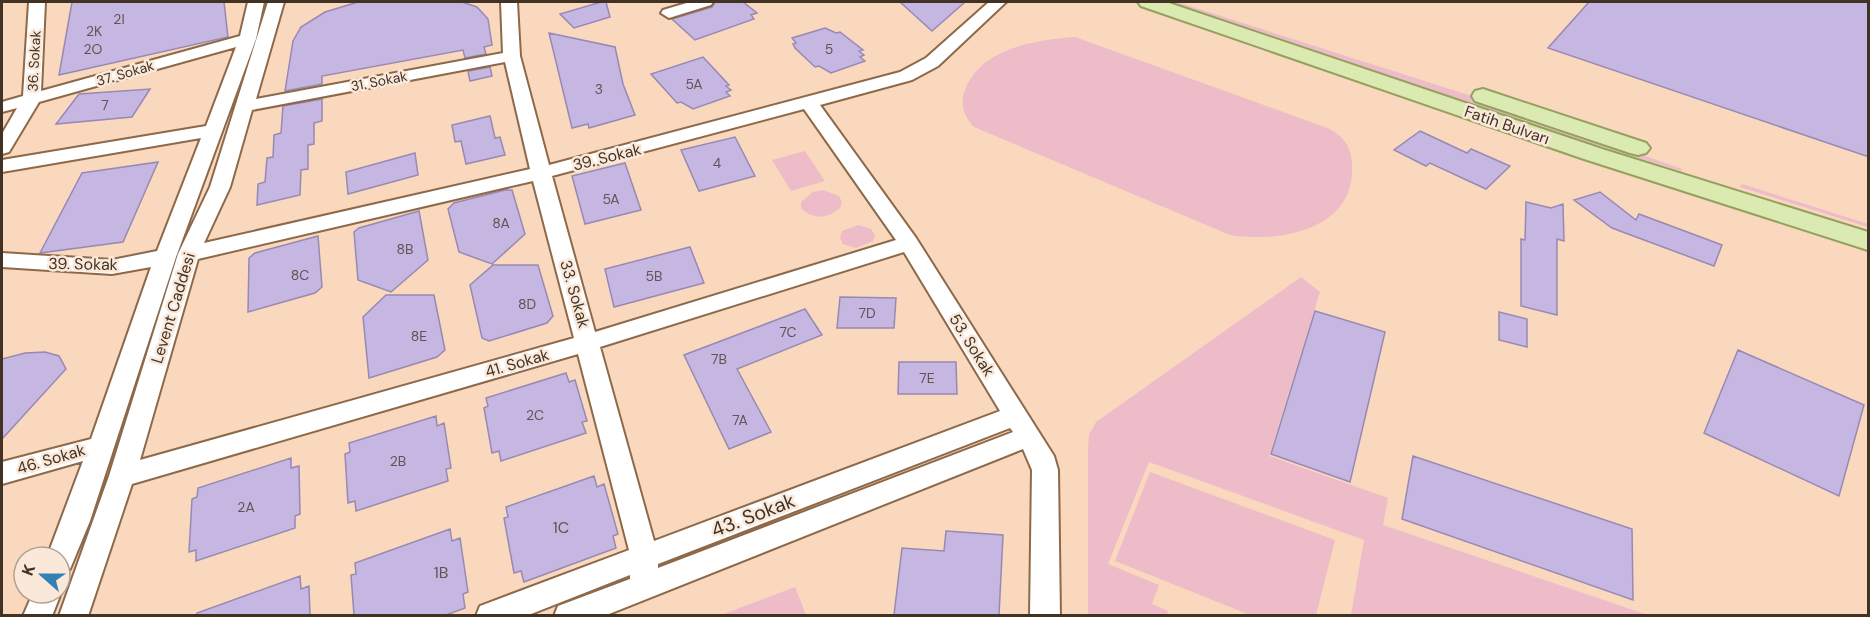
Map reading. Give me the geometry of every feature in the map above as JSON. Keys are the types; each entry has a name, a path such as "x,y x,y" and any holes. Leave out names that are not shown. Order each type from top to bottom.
{"main road":[{"name":"Fatih Bulvarı","path":"1148,2 1582,150 1869,241"},
{"name":"Fatih Bulvarı","path":"1196,2 1869,224"}],"street":[{"name":"36. Sokak","path":"2,148 32,99 37,2"},
{"name":"Levent Caddesi","path":"66,545 211,130 248,39 271,2"},
{"name":"Levent Caddesi","path":"73,615 122,476 189,254 220,187 246,106 271,2"},
{"name":"33. Sokak","path":"509,2 512,56 541,173 589,342 644,556 644,586"},
{"path":"669,13 705,2"},
{"name":"39. Sokak","path":"189,254 541,173 810,104 911,74 932,62 998,2"},
{"name":"37. Sokak","path":"2,107 248,39"},
{"name":"31. Sokak","path":"246,106 512,56"},
{"name":"53. Sokak","path":"810,104 909,243 1041,456 1045,470 1045,615"},
{"path":"2,166 211,130"},
{"name":"41. Sokak","path":"122,476 589,342 909,243"},
{"name":"39. Sokak","path":"2,260 112,267 165,257"},
{"name":"43. Sokak","path":"490,615 644,556 1023,425"},
{"name":"43. Sokak","path":"568,615 644,586 1023,425"},
{"name":"46. Sokak","path":"2,473 102,446"}],"shaded area":[{"path":"1162,2 1177,2 1522,112 1682,169 1681,171 1542,128"},
{"path":"1075,37 1330,129 1347,144 1352,160 1350,188 1341,205 1328,218 1310,228 1291,234 1270,237 1230,235 974,127 964,111 963,98 971,78 982,66 995,56 1026,44"},
{"path":"805,151 825,181 791,191 772,160"},
{"path":"1742,184 1868,224 1868,227 1740,187"},
{"path":"823,190 839,196 842,202 840,208 820,217 810,215 801,208 801,202 813,192"},
{"path":"858,225 871,229 875,235 873,241 856,248 843,244 840,238 842,231"},
{"path":"1301,277 1320,292 1269,456 1388,498 1383,525 1648,615 1351,615 1364,540 1149,462 1108,564 1159,585 1152,604 1168,611 1167,615 1088,615 1088,448 1089,435 1096,422"},
{"path":"1150,472 1335,540 1316,615 1250,615 1115,561"},
{"path":"795,587 806,615 721,615"}],"building":[{"path":"72,2 224,2 228,37 59,75"},
{"path":"358,2 462,2 477,7 488,19 492,45 484,47 486,54 465,58 463,50 322,76 322,84 285,91 293,41 301,27 325,12"},
{"path":"606,2 610,17 574,28 560,14"},
{"path":"715,2 743,2 757,13 751,15 754,19 695,40 672,19 712,7"},
{"path":"900,2 965,2 932,31"},
{"path":"1589,2 1869,2 1869,157 1548,48"},
{"path":"825,28 836,33 840,32 863,50 859,51 864,55 860,57 865,61 831,73 819,66 815,67 795,48 793,44 796,43 792,38"},
{"path":"549,33 615,47 623,84 635,115 589,128 588,124 572,128"},
{"path":"703,57 729,85 726,86 731,90 726,92 730,96 693,109 681,102 677,103 651,74"},
{"path":"490,67 492,76 470,81 468,71"},
{"path":"150,89 132,117 56,124 79,94"},
{"path":"322,99 322,121 314,123 314,144 308,145 308,169 301,170 300,195 257,205 258,184 265,182 267,158 273,157 274,135 281,133 283,106"},
{"path":"490,116 495,138 500,137 505,155 466,164 461,141 455,142 452,125"},
{"path":"1420,131 1467,153 1471,149 1510,166 1486,189 1430,163 1426,166 1394,150"},
{"path":"735,137 755,176 699,191 681,150"},
{"path":"415,153 418,175 348,194 346,172"},
{"path":"158,162 123,242 40,253 82,173"},
{"path":"625,163 641,210 585,224 572,176"},
{"path":"512,190 525,234 492,264 459,252 448,209 454,203"},
{"path":"1600,192 1636,220 1639,214 1722,245 1714,266 1612,228 1574,200"},
{"path":"1526,202 1551,208 1563,204 1564,241 1557,239 1557,315 1521,306 1521,239 1525,240"},
{"path":"419,211 428,260 391,292 358,280 354,232 359,228"},
{"path":"318,236 322,287 315,293 248,312 249,258 255,253"},
{"path":"690,247 704,283 614,307 605,269"},
{"path":"493,265 538,265 553,316 547,323 489,341 482,338 470,285"},
{"path":"386,295 434,295 445,350 437,357 369,378 363,317"},
{"path":"840,297 896,298 894,328 837,328"},
{"path":"805,309 822,335 737,369 771,432 729,449 684,355"},
{"path":"1315,311 1385,332 1350,482 1271,454"},
{"path":"1499,312 1527,319 1527,347 1499,340"},
{"path":"1738,350 1864,405 1839,496 1704,433"},
{"path":"45,352 59,356 66,369 2,439 2,359 25,353"},
{"path":"899,362 956,362 957,394 898,394"},
{"path":"566,373 569,382 575,380 587,421 582,422 586,433 501,461 499,451 492,453 484,408 488,406 486,398"},
{"path":"436,416 437,426 444,423 451,468 446,469 448,481 356,511 355,501 348,503 345,454 350,452 349,443"},
{"path":"1413,456 1632,529 1633,600 1402,519"},
{"path":"291,458 291,468 299,466 300,514 295,516 295,528 196,561 196,550 189,552 192,499 197,497 198,488"},
{"path":"594,476 597,487 604,484 618,534 613,536 616,548 524,582 521,571 514,573 504,518 508,517 506,507"},
{"path":"450,529 452,541 460,538 468,592 463,594 465,608 446,615 354,615 351,575 356,574 355,563"},
{"path":"946,531 1003,535 999,615 894,615 902,548 944,551"},
{"path":"300,576 301,589 309,586 310,615 197,615 197,613"}]}
